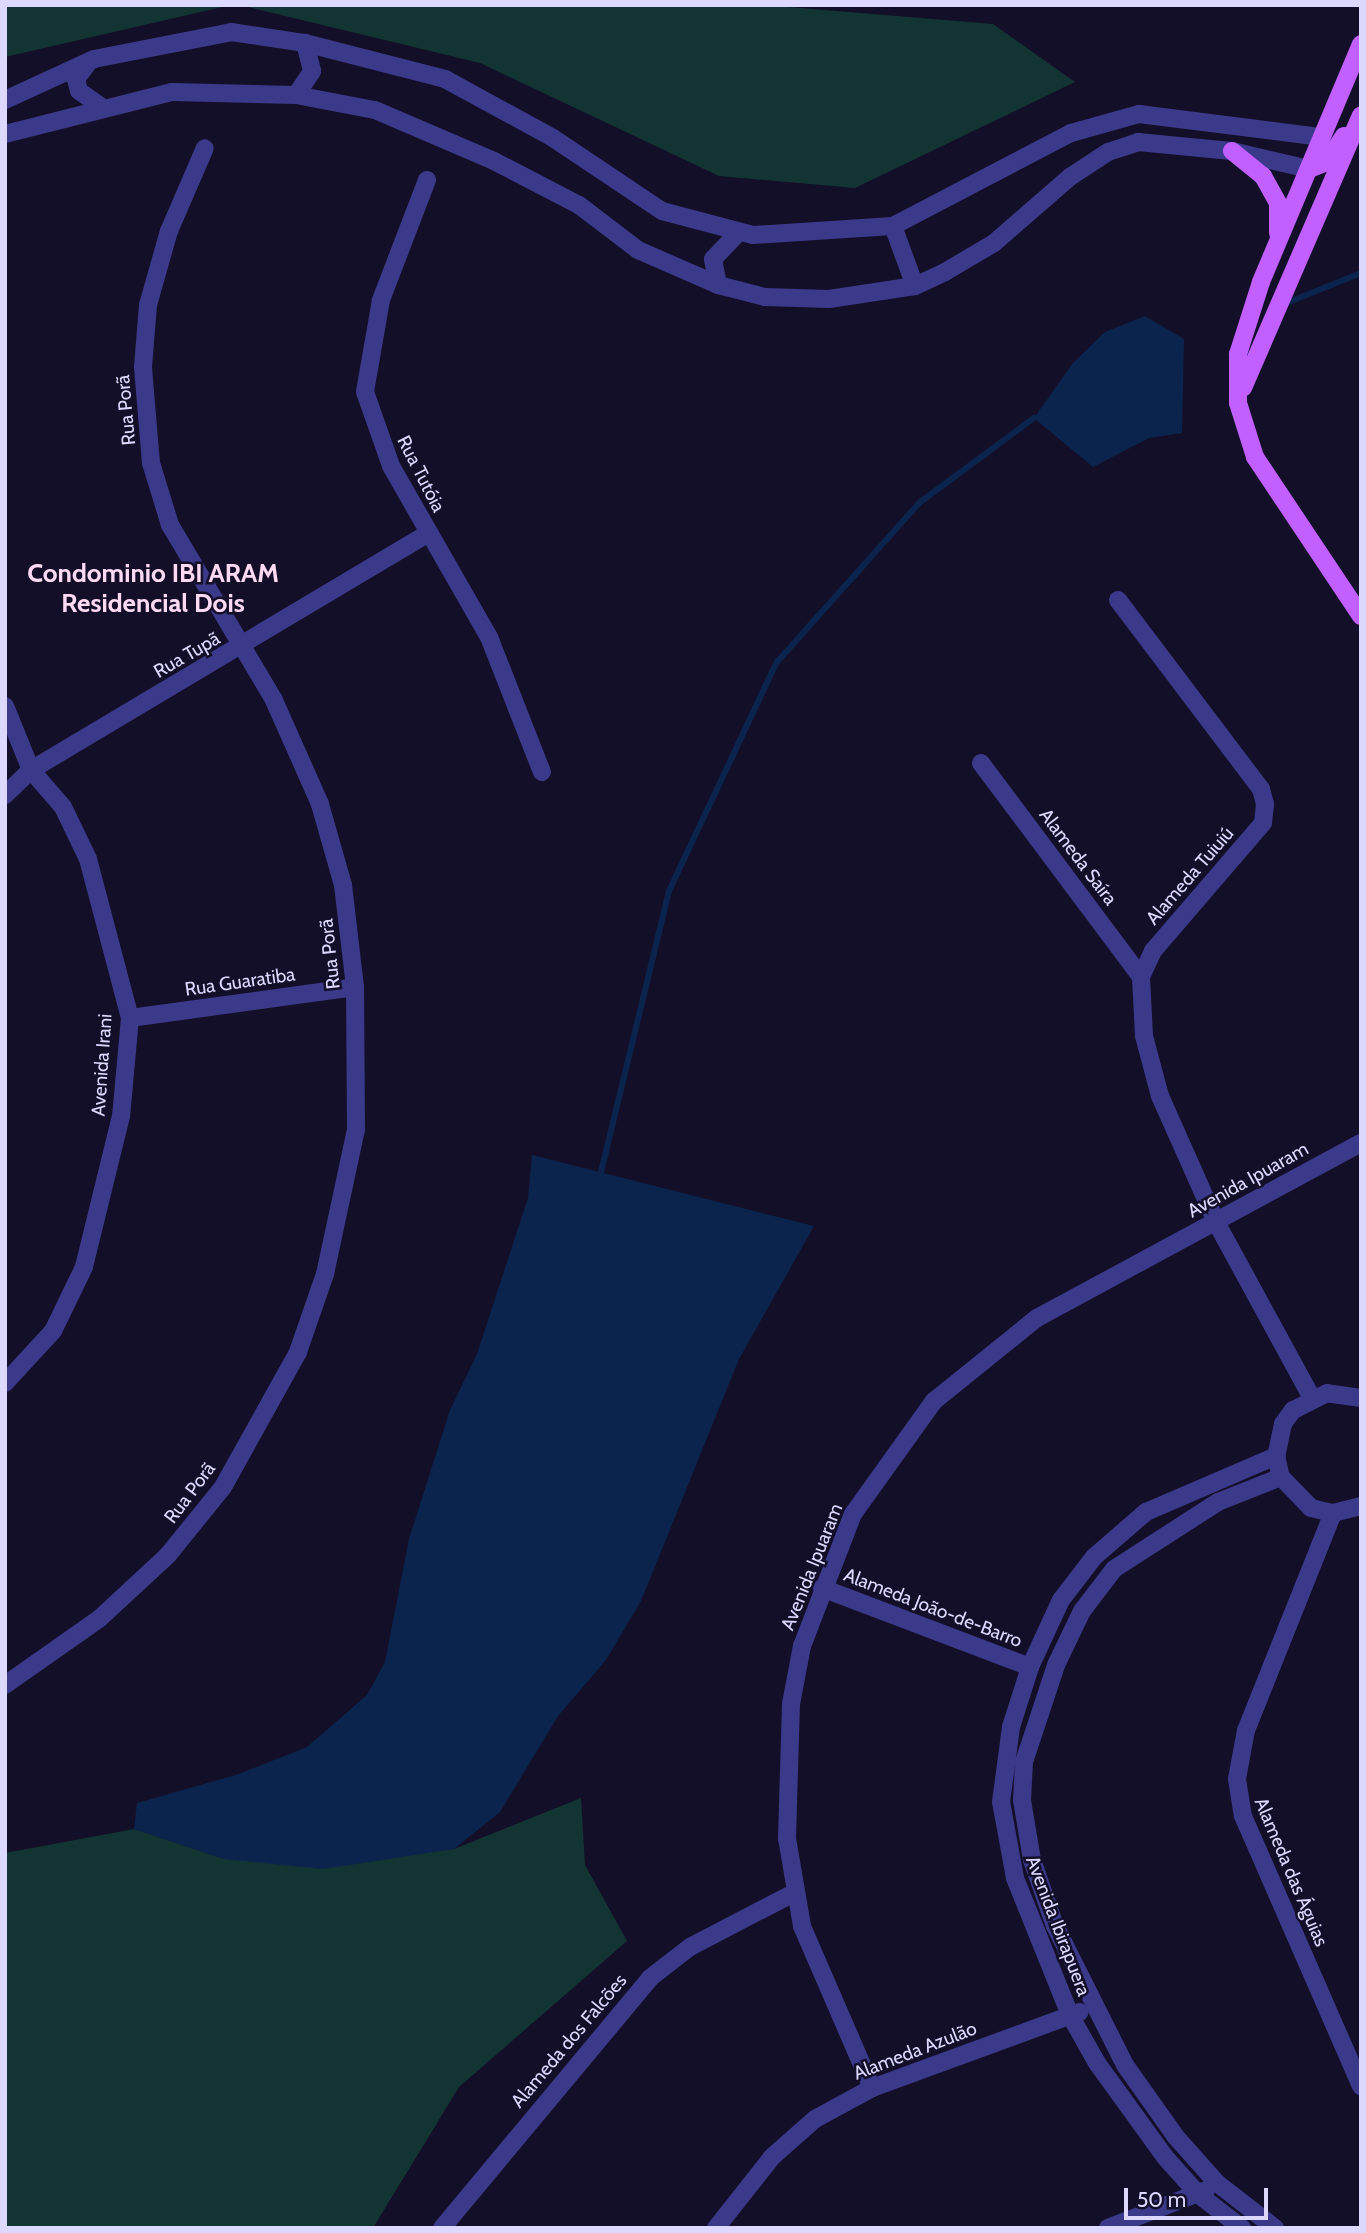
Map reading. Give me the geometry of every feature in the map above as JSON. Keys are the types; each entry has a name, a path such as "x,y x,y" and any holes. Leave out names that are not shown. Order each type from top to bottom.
{"main road":[{"path":"1361,44 1278,240 1238,354 1238,403 1255,457 1361,616"},
{"path":"1309,169 1327,162 1361,105"},
{"path":"1238,403 1270,315 1332,185 1361,115"},
{"path":"1322,137 1332,185"},
{"path":"1232,151 1263,176 1278,203 1278,240"}],"street":[{"path":"5,100 93,59 231,32 305,43 445,79 543,131 662,211 738,233 810,235 892,226 1102,122 1176,115 1322,137"},
{"path":"296,95 312,71 305,43"},
{"path":"93,59 76,79 86,99 102,107"},
{"path":"5,134 102,107 172,92 296,95 375,110 437,134 579,205 638,250 718,285 765,297 829,299 915,286 994,243 1070,177 1108,152 1138,142 1232,151 1309,169"},
{"name":"Rua Porã","path":"5,1685 99,1619 168,1555 223,1487 298,1352 325,1273 356,1129 355,987 343,885 320,804 274,700 170,525 151,463 143,367 148,305 169,231 205,148"},
{"name":"Rua Tutóia","path":"427,180 381,300 365,391 386,455 488,637 542,772"},
{"path":"892,226 915,286"},
{"path":"718,285 713,259 738,233"},
{"name":"Rua Tupã","path":"5,795 32,770 241,648 429,533"},
{"name":"Alameda Tuiuiú","path":"1118,600 1261,789 1265,804 1263,823 1170,928 1141,977"},
{"name":"Avenida Irani","path":"5,1383 53,1331 84,1267 119,1129 130,1018 88,859 63,807 32,770 6,705"},
{"name":"Alameda Saíra","path":"981,763 1141,977"},
{"path":"1141,977 1149,1063 1216,1223 1312,1398"},
{"name":"Rua Guaratiba","path":"130,1018 355,987"},
{"name":"Avenida Ipuaram","path":"872,2088 792,1894 787,1838 791,1704 821,1588 853,1514 933,1401 1037,1318 1361,1143"},
{"path":"1361,1398 1338,1393 1312,1398 1283,1423 1276,1456 1281,1477 1311,1508 1333,1513 1361,1506"},
{"name":"Avenida Ibirapuera","path":"1242,2228 1198,2194 1128,2112 1070,2015 1015,1878 1001,1802 1011,1727 1030,1667 1061,1600 1121,1530 1146,1512 1276,1456"},
{"name":"Avenida Ibirapuera","path":"1275,2228 1217,2183 1168,2127 1093,2007 1055,1926 1025,1827 1024,1762 1044,1697 1082,1611 1114,1569 1218,1502 1281,1477"},
{"name":"Alameda das Águias","path":"1333,1513 1246,1730 1237,1779 1243,1816 1361,2086"},
{"name":"Alameda João-de-Barro","path":"821,1588 1030,1667"},
{"name":"Alameda dos Falcões","path":"442,2228 650,1978 690,1947 792,1894"},
{"name":"Alameda Azulão","path":"716,2228 772,2157 815,2119 872,2088 1093,2007"},
{"path":"1108,2228 1198,2194 1217,2183"}],"green space":[{"path":"5,5 231,5 5,57"},
{"path":"240,5 764,5 993,24 1075,82 855,188 719,176 480,63"},
{"path":"581,1798 585,1865 627,1941 459,2087 373,2228 5,2228 5,1853 134,1829 224,1859 454,1849"}],"water":[{"path":"1145,316 1184,339 1182,433 1149,438 1093,467 1034,418 1073,363 1105,332"},
{"path":"532,1155 814,1226 739,1359 641,1601 606,1660 558,1716 500,1812 454,1849 323,1869 224,1859 134,1829 137,1803 236,1775 307,1747 367,1695 385,1662 409,1539 450,1410 477,1354 528,1198"}],"waterway":[{"path":"1284,304 1361,273"},
{"path":"601,1172 669,891 777,662 919,503 1034,418"}],"district":[{"name":"Condominio IBI ARAM Residencial Dois","path":"153,589"}]}
